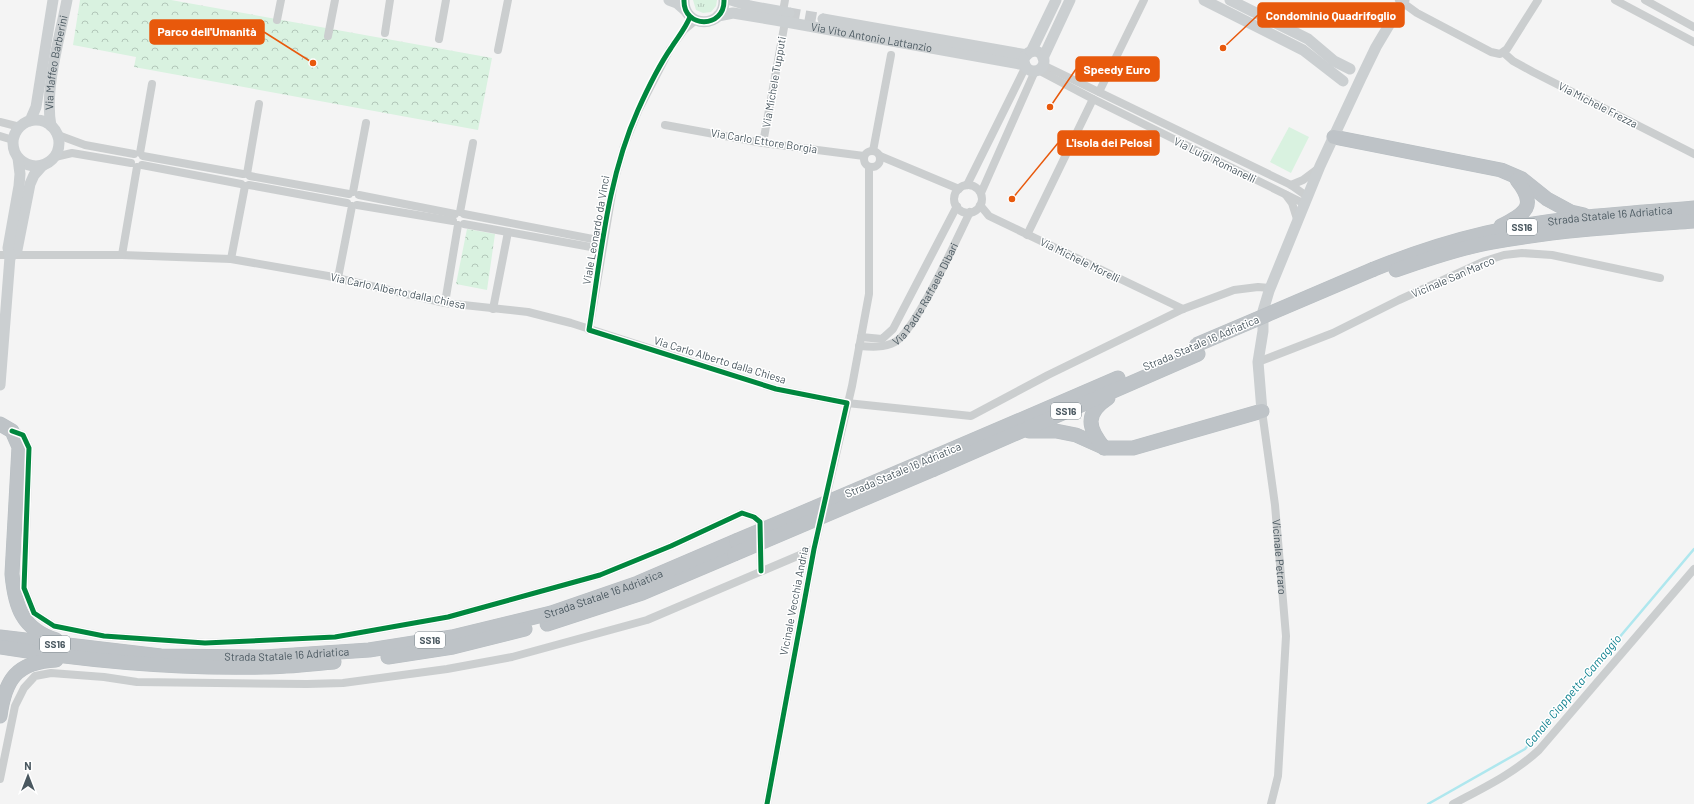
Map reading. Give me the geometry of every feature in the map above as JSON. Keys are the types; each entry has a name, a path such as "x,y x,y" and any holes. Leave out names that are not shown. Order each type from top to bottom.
{"highway":[{"path":"1334,138 1502,170 1522,179 1547,200 1571,212 1595,217"},
{"path":"1488,232 1523,215 1528,205 1525,190 1513,175"},
{"name":"Strada Statale 16 Adriatica","path":"1375,273 1491,242 1677,216 1694,208"},
{"name":"Strada Statale 16 Adriatica","path":"0,647 91,660 160,666 265,667 371,659 453,647 553,622 642,594 735,548 1375,273 1425,248 1488,232 1562,220 1595,217 1677,216 1694,221"},
{"name":"Strada Statale 16 Adriatica","path":"934,463 1019,432 1130,384 1197,349"},
{"path":"1105,448 1092,430 1092,413 1096,406 1130,384"},
{"path":"1019,432 1043,430 1069,433 1105,448 1133,448 1262,411"},
{"path":"6,427 19,447 12,574 14,594 20,614 30,625 49,638 76,646"},
{"name":"Strada Statale 16 Adriatica","path":"0,637 161,656 264,657 369,650 452,637 551,613 735,548"},
{"path":"0,716 7,684 17,672 30,664 42,660 91,660"}],"street":[{"name":"Via Maffeo Barberini","path":"30,121 36,107 53,0"},
{"name":"Via Maffeo Barberini","path":"55,130 48,109 67,0"},
{"path":"277,20 280,0"},
{"path":"328,36 335,0"},
{"path":"385,33 390,0"},
{"path":"439,39 446,0"},
{"path":"498,50 508,0"},
{"path":"669,0 677,3 689,12"},
{"path":"718,16 722,11 724,0"},
{"name":"Via Vito Antonio Lattanzio","path":"731,0 784,17"},
{"name":"Via Michele Tupputi","path":"763,142 784,17 785,0"},
{"path":"891,55 878,156 877,165 869,167 864,161 864,156 869,151 878,156 950,186 957,192 957,206 962,211 970,212 978,209 982,201 981,193 1033,63 1056,0"},
{"path":"957,192 967,185 1033,63 1070,0"},
{"path":"1099,92 1144,0"},
{"path":"1204,0 1303,50 1351,87 1359,82 1358,72 1334,61 1308,39 1230,0"},
{"path":"1349,105 1348,92 1344,83 1344,74 1376,47 1403,1 1417,13 1495,54 1504,53 1538,0"},
{"path":"1615,0 1694,42"},
{"path":"1645,0 1694,27"},
{"name":"Via Vito Antonio Lattanzio","path":"689,12 706,22 718,16 732,13 784,17 1033,63"},
{"name":"Viale Leonardo da Vinci","path":"589,330 614,182 638,111 670,49 684,30 689,12"},
{"name":"Via Vito Antonio Lattanzio","path":"823,19 1033,63"},
{"name":"Vicinale Petraro","path":"1271,804 1278,776 1286,636 1275,505 1262,411 1258,362 1263,331 1263,311 1270,288 1319,168 1376,47"},
{"name":"Via Michele Frezza","path":"1504,53 1513,61 1533,72 1694,154"},
{"name":"Via Luigi Romanelli","path":"1033,63 1099,92 1291,185 1307,200"},
{"name":"Via Luigi Romanelli","path":"1033,63 1093,99 1286,194 1307,200"},
{"path":"137,165 144,161 139,154 152,84"},
{"path":"1027,234 1093,99"},
{"path":"247,175 259,104"},
{"path":"0,385 5,256 8,248 20,174 18,158 15,152 13,140 20,127 30,121 37,120 85,145 353,194 459,218 603,245"},
{"path":"0,122 20,127"},
{"path":"353,194 366,123"},
{"name":"Via Carlo Ettore Borgia","path":"665,125 763,142 864,156"},
{"path":"55,130 60,143 55,157"},
{"path":"0,136 13,140"},
{"path":"445,303 473,143"},
{"path":"5,256 17,250 30,184 34,174 55,157 72,153 352,205 459,218 508,232 603,245"},
{"path":"137,165 130,159 139,154"},
{"path":"18,158 28,165 42,166"},
{"path":"122,255 137,165"},
{"name":"Vicinale Vecchia Andria","path":"767,804 814,548 861,338 868,294 869,167"},
{"path":"1291,185 1303,180 1319,168"},
{"path":"245,185 240,179 247,175"},
{"path":"231,259 245,185"},
{"path":"967,185 974,186 981,193"},
{"path":"352,205 346,197 353,194"},
{"path":"338,278 352,205 360,200 353,194"},
{"path":"1286,194 1292,203 1298,222"},
{"name":"Via Michele Morelli","path":"980,205 989,216 1183,309"},
{"name":"Via Padre Raffaele Dibari","path":"861,338 882,339 893,328 957,206"},
{"name":"Via Padre Raffaele Dibari","path":"859,346 888,345 897,341 927,298 970,212"},
{"path":"493,309 508,232"},
{"name":"Vicinale San Marco","path":"1258,362 1333,333 1399,300 1485,261 1504,255 1522,253 1552,255 1660,278"},
{"name":"Via Carlo Alberto dalla Chiesa","path":"5,256 122,255 231,259 338,278 445,303 528,312 776,389 847,402 971,416 1048,375 1183,309 1234,290 1258,287 1270,288"},
{"path":"6,427 23,435 29,448 24,588 34,613 54,626 104,636 205,643 335,638 448,617 600,575 678,543 742,513 754,517 760,522 761,571"},
{"path":"0,779 14,706 24,688 35,676 51,673 104,677 137,682 307,684 343,683 447,669 512,658 647,620 814,548"},
{"path":"1453,804 1500,780 1523,764 1539,750 1694,569"}],"green space":[{"path":"80,0 171,0 492,58 478,130 134,67 136,57 73,45"},
{"path":"693,0 717,0 716,6 711,12 703,13 696,10"},
{"path":"1289,127 1309,137 1291,173 1270,162"},
{"path":"467,229 495,234 487,290 456,284"}],"waterway":[{"name":"Canale Ciappetta-Camaggio","path":"1428,804 1525,749 1694,549"}],"tunnel":[{"path":"789,13 823,19"}],"cycle path":[{"path":"684,0 685,10 690,16 696,20 704,22 712,20 718,16 723,10 724,0"},
{"path":"690,17 653,79 627,136 606,218 589,330 776,389 847,403 814,549 767,804"},
{"path":"12,431 23,435 29,448 24,588 34,613 54,626 104,636 205,643 335,637 448,617 600,575 671,546 742,513 754,517 760,522 761,571"}],"place":[{"name":"Condominio Quadrifoglio","path":"1223,48"},
{"name":"Parco dell'Umanità","path":"313,63"},
{"name":"Speedy Euro","path":"1050,107"},
{"name":"L'isola dei Pelosi","path":"1012,199"}]}
